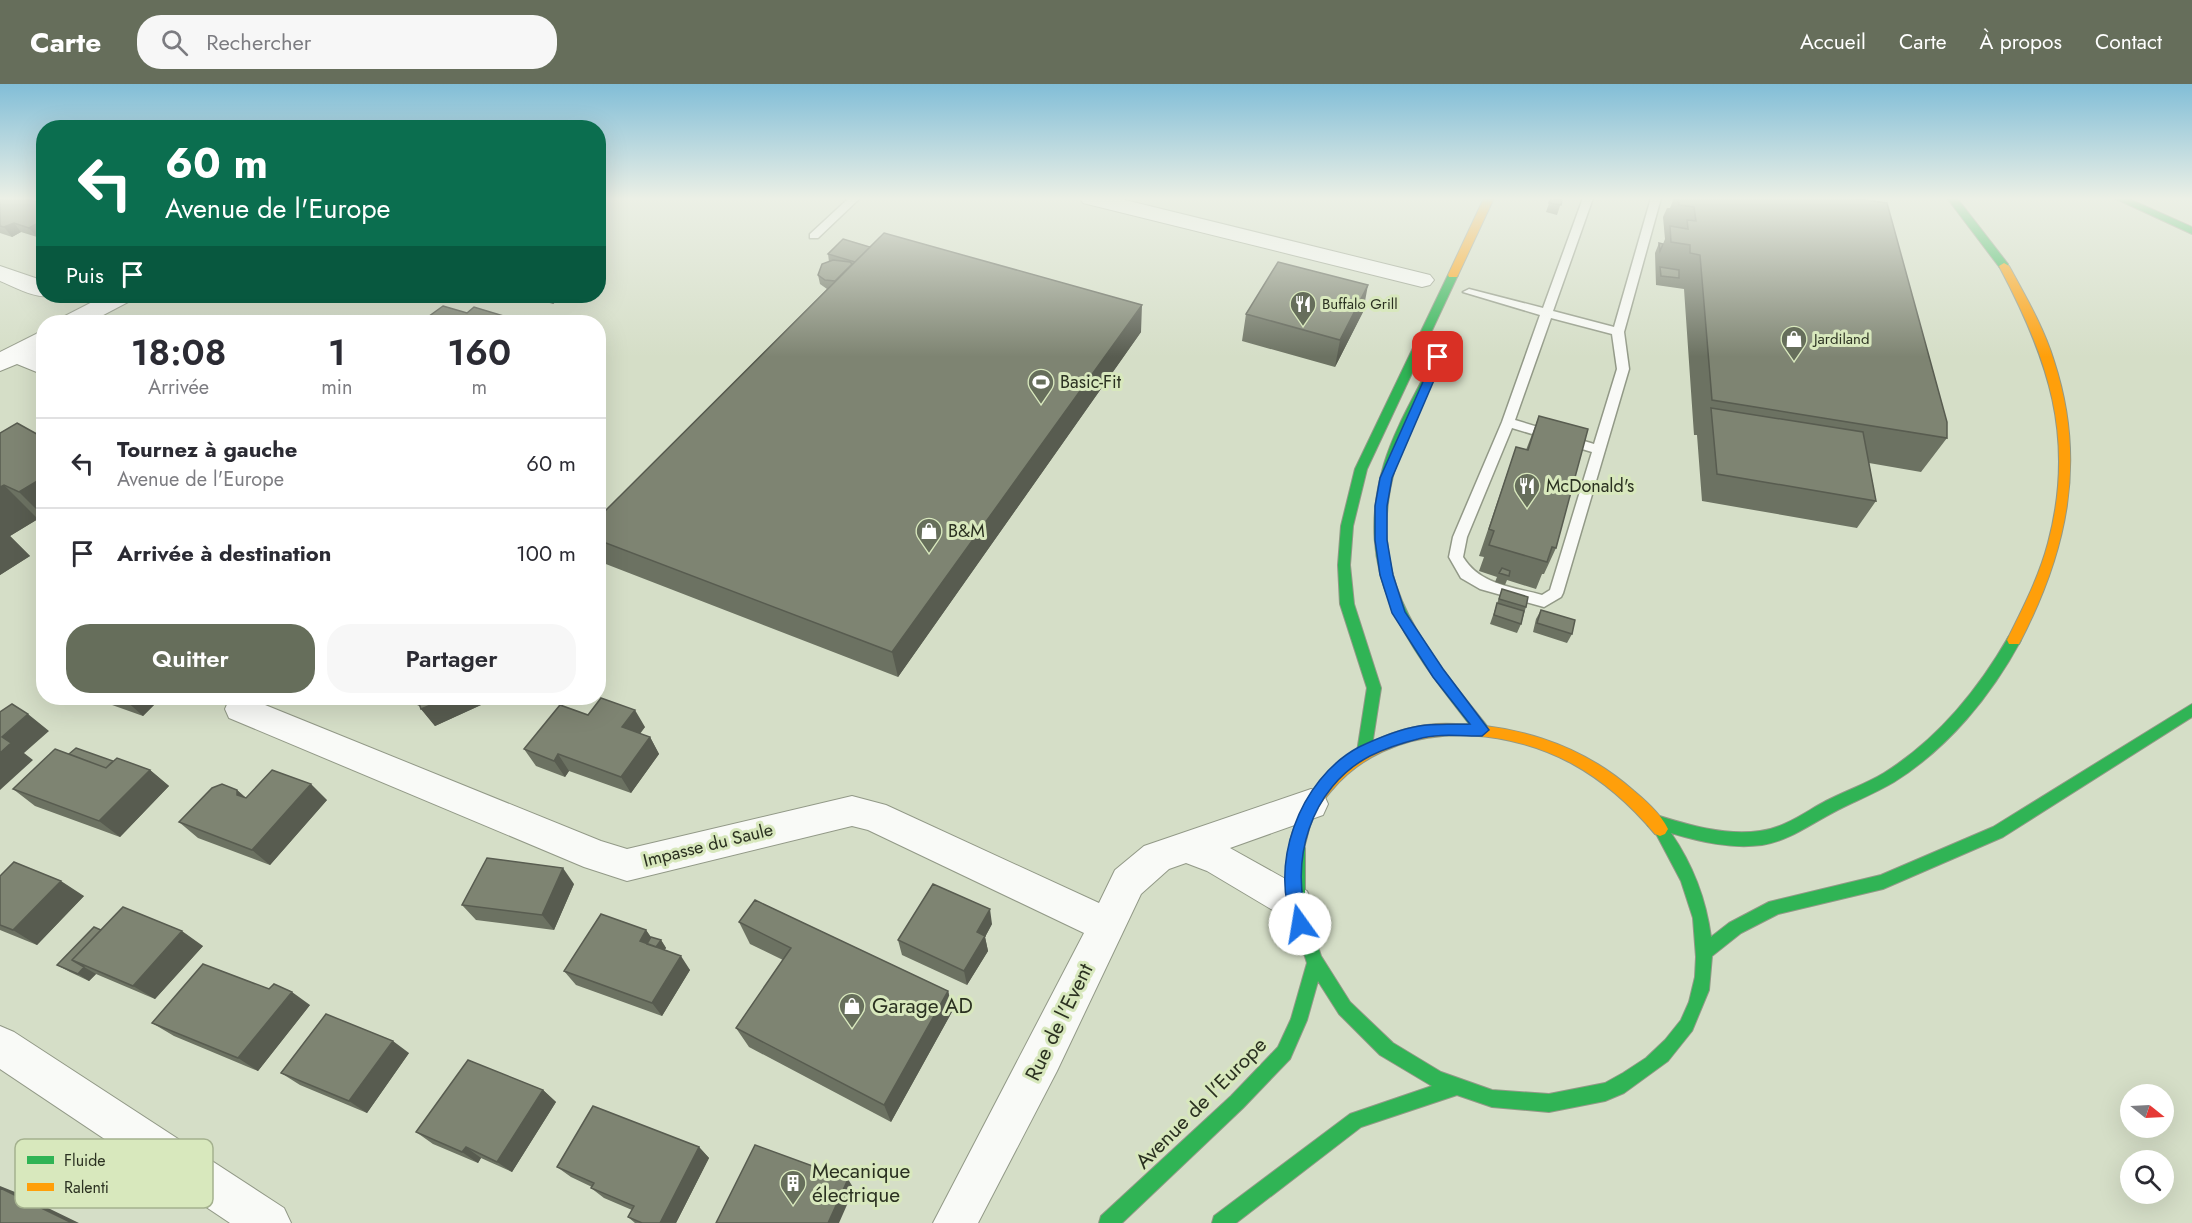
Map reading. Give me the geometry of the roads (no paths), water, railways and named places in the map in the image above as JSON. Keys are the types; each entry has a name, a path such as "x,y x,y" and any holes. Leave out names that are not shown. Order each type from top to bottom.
{"main road":[{"path":"1364,752 1374,688 1352,621 1345,574 1344,538 1349,506 1434,283 1455,251"},
{"path":"1653,821 1692,834 1735,838 1776,835 1894,774 1948,728 1987,684 2022,629 2052,555 2066,487 2064,424 2050,364 2030,309 1995,251"},
{"path":"1437,360 1386,478 1381,506 1381,540 1387,575 1399,613 1438,673 1482,730"},
{"path":"1707,950 1736,928 1775,907 1883,882 1998,832 2192,710"},
{"path":"1482,730 1544,745 1603,776 1653,821 1675,850 1692,882 1702,916 1707,950 1703,987 1691,1021 1660,1061 1603,1094 1532,1103 1456,1088 1411,1065 1372,1037 1339,1003 1314,965 1294,903 1294,850 1311,804 1334,774 1364,752 1419,732 1482,730"},
{"name":"Avenue de l'Europe","path":"1108,1223 1238,1102 1284,1053 1299,1020 1314,965"},
{"path":"1221,1223 1356,1120 1456,1088"}],"street":[{"path":"1305,251 1434,283"},
{"path":"0,274 36,287"},
{"path":"65,303 80,315"},
{"path":"86,315 108,303"},
{"path":"8,358 36,343"},
{"path":"8,358 36,365"},
{"name":"Impasse du Saule","path":"241,710 597,855 627,865 852,812 874,816 1107,925"},
{"name":"Rue de l'Event","path":"955,1223 1043,1057 1128,882 1157,857 1311,804"},
{"path":"1187,847 1220,860 1294,903"},
{"path":"0,1046 139,1139"},
{"path":"213,1188 269,1223"}],"lane":[{"path":"1569,251 1508,422 1460,537 1456,557 1466,574 1485,585 1521,597 1544,600 1556,593 1623,369 1618,332 1641,251"},
{"path":"1469,292 1618,332"},
{"path":"1508,422 1599,450"}],"place":[{"name":"Buffalo Grill","path":"1303,327"},
{"name":"Jardiland","path":"1794,362"},
{"name":"Basic-Fit","path":"1041,405"},
{"name":"McDonald's","path":"1527,509"},
{"name":"B&M","path":"929,554"},
{"name":"Garage AD","path":"852,1029"},
{"name":"Mecanique électrique","path":"793,1206"}]}
